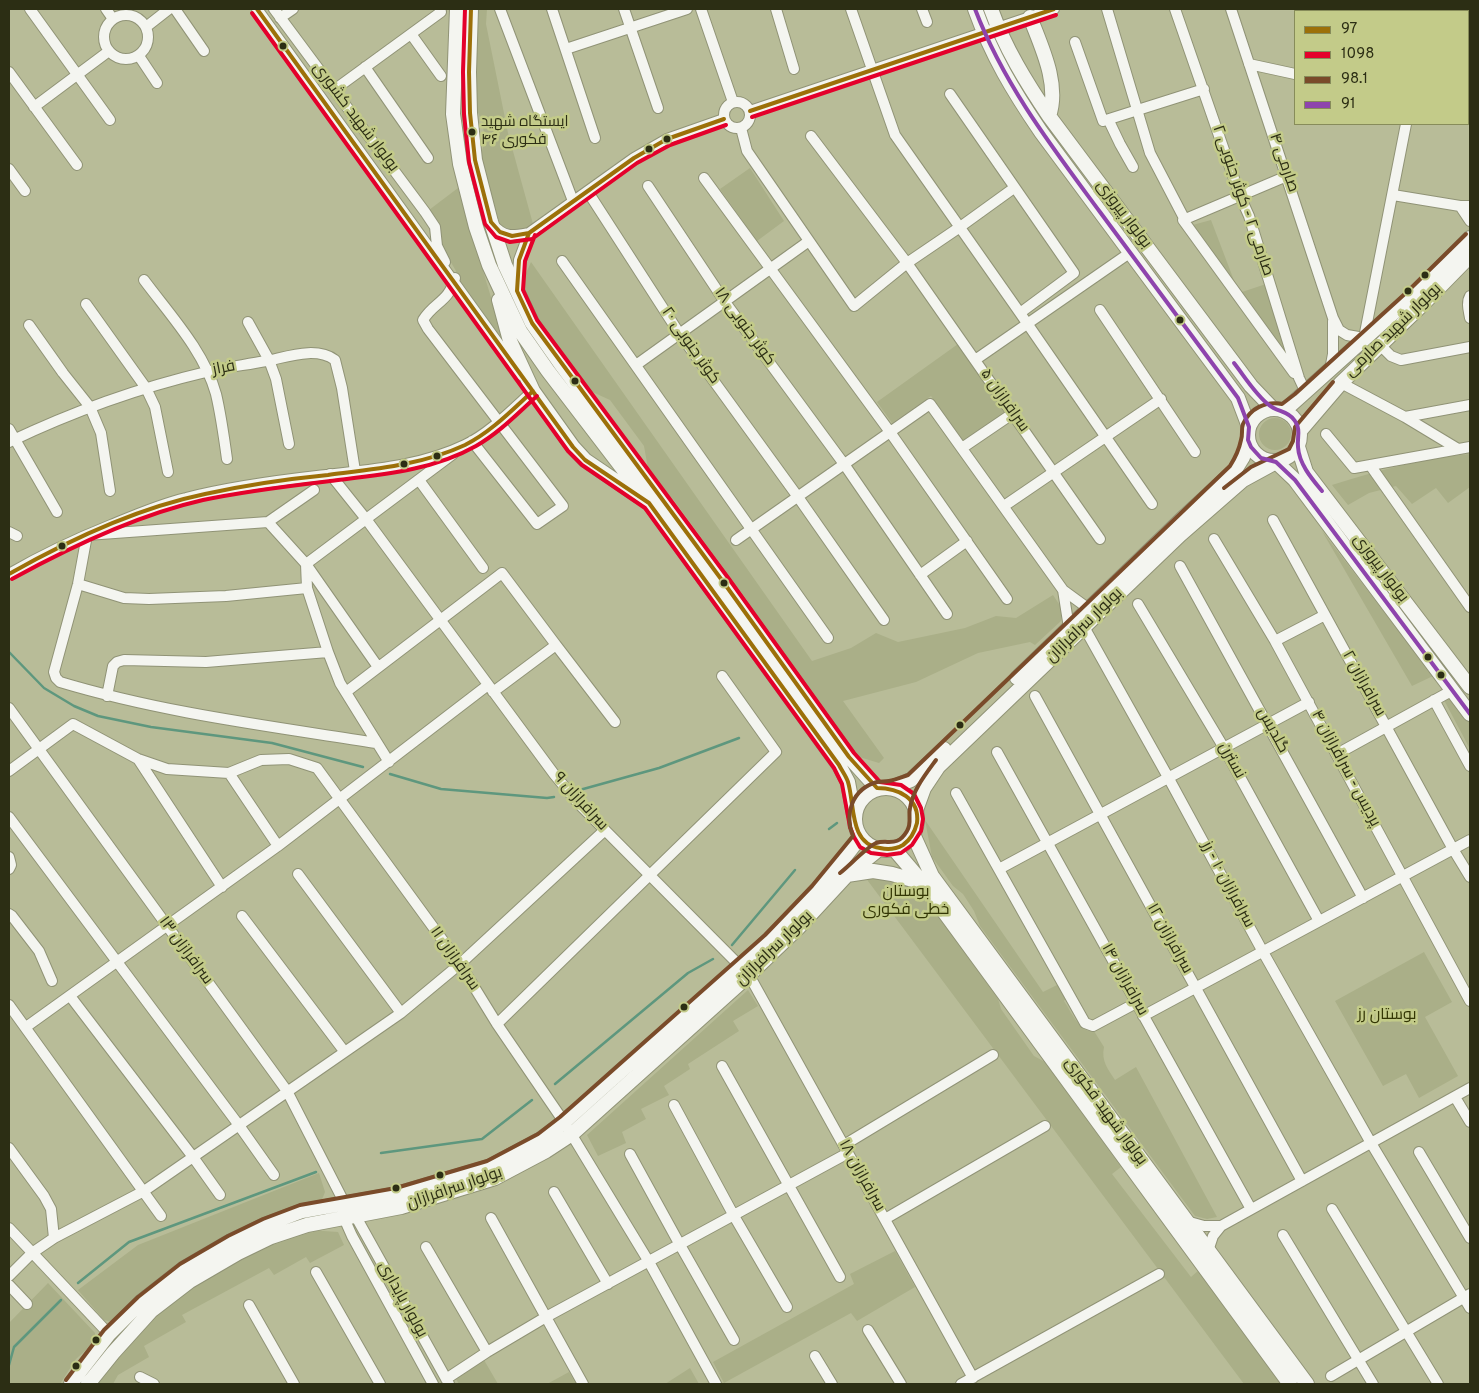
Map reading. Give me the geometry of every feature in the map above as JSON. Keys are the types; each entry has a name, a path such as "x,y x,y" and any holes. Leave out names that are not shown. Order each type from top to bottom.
{"main road":[{"path":"457,9 453,114 455,135 460,164 474,218 510,341 533,392 573,447 585,460 649,504"},
{"path":"471,9 470,114 475,160 491,222 505,265 532,323 724,583 849,757 877,788"},
{"name":"بولوار پیروزی","path":"975,9 1010,86 1041,132 1238,398 1249,434"},
{"name":"بولوار پیروزی","path":"991,9 998,28 1024,78 1049,116 1251,386 1279,410"},
{"path":"1030,17 1047,65 1051,84 1053,105 1049,116"},
{"name":"بولوار شهید صارمی","path":"1279,410 1306,393 1412,296 1470,238"},
{"name":"بولوار شهید صارمی","path":"1300,431 1341,383 1422,306 1470,256"},
{"path":"489,265 520,331 839,765 848,782 856,828 860,837 870,846 879,849 894,849 905,843 913,834 917,823 916,810 911,800 901,791 891,788 877,788 866,794 858,803 854,815"},
{"path":"1279,410 1294,419 1300,431 1298,447 1289,457 1276,462 1261,458 1251,447 1249,434 1253,420 1258,414 1266,411 1279,410"},
{"name":"بولوار سرافرازان","path":"891,788 911,780 1182,519 1236,470 1243,457 1249,434"},
{"name":"بولوار پیروزی","path":"1298,447 1306,472 1470,687"},
{"name":"بولوار پیروزی","path":"1276,462 1295,480 1470,714"},
{"name":"بولوار سرافرازان","path":"916,810 924,788 938,768 1180,535 1242,480 1276,462"},
{"name":"بولوار شهید فکوری","path":"913,834 932,876 1306,1384"},
{"name":"بولوار سرافرازان","path":"745,971 844,859 860,837"},
{"name":"بولوار سرافرازان","path":"88,1384 151,1311 190,1281 238,1253 271,1237 397,1194 489,1167 540,1139 568,1128 745,971 798,928 847,875 879,849"},
{"name":"بولوار شهید فکوری","path":"894,849 923,883 1290,1384"},
{"path":"847,875 873,872 892,874 923,883"},
{"name":"بولوار سرافرازان","path":"71,1384 109,1334 142,1301 182,1269 265,1225 302,1211 348,1212"}],"street":[{"path":"30,9 110,120"},
{"path":"106,9 114,19"},
{"path":"146,27 169,9"},
{"path":"176,9 204,52"},
{"name":"بولوار شهید کشوری","path":"257,9 533,392"},
{"name":"بولوار شهید کشوری","path":"274,9 435,227"},
{"path":"280,18 293,9"},
{"path":"500,9 573,201"},
{"path":"552,9 595,138"},
{"path":"624,9 658,108"},
{"path":"566,49 687,9"},
{"path":"701,9 733,102"},
{"path":"776,9 794,69"},
{"path":"851,9 895,136 1152,504"},
{"path":"922,9 927,22"},
{"path":"750,111 1054,9"},
{"path":"1107,9 1150,153 1184,220 1275,348 1299,378"},
{"name":"صارمی ۲ - کوثر جنوبی ۲","path":"1175,9 1248,216 1299,378 1306,393"},
{"name":"صارمی ۴","path":"1231,9 1334,318"},
{"path":"334,90 442,12"},
{"path":"128,15 141,21 146,27 148,41 146,48 139,56 122,59 108,51 104,39 105,31 114,19 128,15"},
{"path":"411,34 441,76"},
{"path":"1075,42 1106,121 1133,166"},
{"path":"34,107 108,51"},
{"path":"139,56 157,83"},
{"path":"1249,64 1294,74"},
{"path":"364,68 428,158"},
{"path":"9,72 77,165"},
{"path":"1106,121 1204,89"},
{"path":"950,94 1074,273 1020,313"},
{"path":"724,119 725,108 733,102 744,103 750,111 749,121 741,128"},
{"path":"491,222 500,232 512,236 529,233 634,158 668,139 724,119"},
{"path":"724,119 731,126 741,128"},
{"path":"1334,318 1339,330 1347,335 1364,338 1406,125"},
{"path":"741,128 746,151 854,306 907,263 1014,188"},
{"name":"سرافرازان ۵","path":"812,136 907,263 1100,540"},
{"path":"9,169 25,192"},
{"path":"1184,220 1287,176"},
{"path":"704,178 890,432 1007,599"},
{"name":"کوثر جنوبی ۱۸","path":"648,186 725,302 844,464 947,614"},
{"name":"کوثر جنوبی ۲۰","path":"588,192 680,333 884,620"},
{"path":"1392,195 1465,206 1470,221"},
{"path":"421,237 431,236 435,227"},
{"path":"435,227 437,246 442,258 456,277 448,296 428,312 424,320 428,329 563,506 536,524 469,442"},
{"path":"517,291 519,260 529,233"},
{"path":"636,364 809,241"},
{"path":"975,360 1130,252"},
{"path":"562,261 828,638"},
{"path":"144,280 198,353 207,372 216,393 228,459"},
{"path":"1470,296 1468,305 1470,318"},
{"path":"86,304 146,388 155,407 168,472"},
{"path":"1100,310 1195,452"},
{"path":"1330,370 1334,318"},
{"path":"248,322 269,360 276,380 289,444"},
{"path":"29,325 90,407 101,433 110,491"},
{"path":"1380,345 1391,356 1400,360 1470,347"},
{"name":"فراز","path":"12,441 90,407 146,388 207,372 310,353 328,355 335,360 342,388 355,471"},
{"path":"1341,383 1405,417 1458,449"},
{"path":"306,564 469,442 500,422 533,392"},
{"path":"1004,506 1160,399"},
{"path":"736,540 930,404 1063,590 1089,609"},
{"path":"1405,417 1470,405"},
{"path":"962,448 1012,414"},
{"path":"9,429 12,441 57,512"},
{"path":"1326,434 1354,468 1470,447"},
{"path":"9,574 35,559 87,535 146,510 185,498 226,489 355,471 437,457 469,442"},
{"path":"1370,465 1470,607"},
{"name":"سرافرازان ۹","path":"330,474 366,519 554,774 578,803 745,971"},
{"path":"419,480 483,568"},
{"path":"87,535 268,522 314,490"},
{"name":"سرافرازان ۲","path":"1273,520 1470,877"},
{"path":"268,522 306,564 378,667"},
{"path":"87,535 78,584 54,672 60,682 107,696 171,710 376,743"},
{"name":"پردیس - سرافرازان ۴","path":"1214,539 1275,641 1470,1001"},
{"path":"920,575 967,541"},
{"path":"306,564 307,588 340,683 389,762"},
{"name":"گلدیس","path":"1180,566 1363,898"},
{"path":"346,692 502,573 615,722"},
{"path":"78,584 124,598 149,600 226,596 307,588"},
{"path":"1063,590 1069,628"},
{"name":"نسترن","path":"1138,604 1224,748 1319,921"},
{"path":"1275,641 1325,614"},
{"name":"سرافرازان ۱۰ - رز","path":"1084,627 1263,952 1371,1143 1467,1295 1470,1308"},
{"path":"26,1027 222,887 389,762 556,645"},
{"path":"107,696 113,666 117,662 124,660 206,662 328,652"},
{"path":"497,1024 776,752 722,676"},
{"path":"1337,754 1452,690"},
{"name":"سرافرازان ۱۲","path":"1035,696 1302,1181"},
{"path":"1434,700 1470,766"},
{"path":"999,868 1308,702"},
{"name":"سرافرازان ۱۳","path":"9,708 287,1091 348,1212"},
{"path":"9,771 73,724 138,759 167,769 229,773 278,846"},
{"name":"سرافرازان ۱۴","path":"997,752 1250,1209"},
{"path":"138,759 222,887"},
{"name":"سرافرازان ۱۱","path":"229,773 261,760 289,759 317,768 460,964 497,1024 568,1128 649,1262 716,1384"},
{"path":"956,793 1085,1023 1093,1026 1136,1003"},
{"path":"9,817 274,1175"},
{"path":"9,1276 32,1252 54,1238 144,1192 238,1124 401,1013 460,964 605,830"},
{"path":"1144,1016 1470,840"},
{"path":"298,874 401,1013"},
{"path":"9,914 39,951 52,981"},
{"path":"242,916 344,1052"},
{"name":"سرافرازان ۱۸","path":"745,971 973,1378"},
{"path":"70,996 220,1195"},
{"path":"9,1005 161,1216"},
{"path":"448,1382 487,1352 546,1317 788,1186 993,1055"},
{"path":"722,1066 840,1278"},
{"path":"1208,1251 1213,1236 1221,1226 1470,1088"},
{"path":"1455,1097 1470,1122"},
{"path":"674,1105 734,1216 787,1307"},
{"path":"885,1219 1045,1126"},
{"path":"9,1148 44,1196 51,1209 54,1238"},
{"path":"1419,1152 1470,1238"},
{"path":"630,1154 734,1340"},
{"path":"554,1192 608,1284"},
{"path":"1332,1209 1438,1384"},
{"name":"بولوار پایداری","path":"348,1212 448,1382"},
{"name":"بولوار پایداری","path":"348,1212 352,1236 433,1384"},
{"path":"491,1218 584,1384"},
{"path":"1186,1221 1204,1226 1221,1226"},
{"path":"9,1228 109,1334"},
{"path":"1283,1235 1372,1384"},
{"path":"426,1247 487,1352"},
{"path":"316,1272 380,1384"},
{"path":"961,1384 1159,1274"},
{"path":"9,1285 27,1304"},
{"path":"1331,1376 1467,1295"},
{"path":"249,1305 294,1384"},
{"path":"868,1330 901,1384"},
{"path":"815,1356 832,1384"},
{"path":"140,1377 154,1384"}],"green space":[{"path":"479,9 487,9 486,24 508,133 533,224 519,233 500,225 481,156 485,138 482,122 477,110 476,78"},
{"path":"750,168 784,221 757,241 720,189"},
{"path":"458,188 509,357 460,287 456,271 442,247 439,222 429,210"},
{"path":"1211,220 1238,291 1189,226"},
{"path":"531,262 812,661 851,648 876,633 898,642 965,628 996,616 1016,618 1053,595 1061,607 1061,621 1035,645 1030,642 978,653 916,682 843,701 884,758 879,763 856,756 756,619 747,600 673,499 658,486 649,474 644,446 610,400 588,390 533,312 522,282"},
{"path":"1266,284 1288,350 1279,349 1239,293"},
{"path":"958,344 1010,417 967,447 931,396 892,423 877,402"},
{"path":"1275,418 1281,419 1286,423 1290,428 1290,440 1286,445 1281,449 1275,450 1269,449 1264,445 1260,440 1259,434 1260,428 1264,423 1269,419"},
{"path":"1470,454 1470,487 1448,503 1436,488 1412,504 1396,486 1369,493 1348,505 1332,485 1400,466"},
{"path":"1322,531 1433,676 1412,686"},
{"path":"1451,696 1470,723 1470,749 1444,700"},
{"path":"925,820 1043,992 1059,984 1067,997 1064,1001 1076,1021 1084,1029 1094,1031 1104,1047 1104,1061 1115,1080 1136,1067 1217,1217 1207,1219 1195,1216 980,926 974,911 963,894 953,886 932,857"},
{"name":"بوستان خطی فکوری","path":"865,877 890,879 917,886 998,999 1001,1009 1034,1056 1045,1062 1121,1167 1112,1174 1191,1277 1199,1270 1281,1384 1244,1384"},
{"name":"بوستان رز","path":"1424,952 1452,1002 1425,1017 1458,1076 1419,1098 1406,1074 1383,1086 1335,1001"},
{"path":"748,990 758,1006 733,1021 739,1031 688,1064 690,1069 664,1086 669,1095 641,1109 646,1119 622,1132 626,1143 598,1156 587,1135"},
{"path":"319,1173 325,1192 321,1202 263,1220 112,1322 104,1320 78,1290 138,1245"},
{"path":"309,1230 338,1232 344,1245 310,1263 306,1257 274,1275 269,1268 182,1315 186,1322 144,1346 149,1357 118,1375 113,1384 96,1384 132,1339 148,1322 173,1301 228,1265 288,1237"},
{"path":"895,1251 915,1287 857,1321 851,1313 724,1383 713,1362 854,1284 850,1274"},
{"path":"48,1283 95,1333 95,1342 76,1359 60,1384 9,1384 9,1323"},
{"path":"484,1360 498,1384 459,1384 454,1376"},
{"path":"690,1368 699,1384 665,1384"},
{"path":"569,1372 576,1384 547,1384"}],"waterway":[{"path":"9,652 44,688 74,706 98,716 151,727 272,743 363,767"},
{"path":"576,791 659,768 739,738"},
{"path":"390,774 441,789 554,797"},
{"path":"829,829 837,823"},
{"path":"732,945 795,870"},
{"path":"555,1084 688,973 713,959"},
{"path":"381,1153 482,1139 532,1100"},
{"path":"78,1283 129,1242 316,1172"},
{"path":"9,1365 14,1347 61,1300"}],"transit line":[{"name":"97","path":"257,9 573,447 585,460 649,503 839,765 848,782 855,822 863,839 870,845 883,849 903,845 912,835 917,823 917,814 911,801 900,792 877,788 849,757 724,583 532,323 517,291 519,260 529,233"},
{"name":"1098","path":"465,9 464,114 469,162 485,224 496,237 510,242 532,239 637,163 670,145 726,125"},
{"name":"97","path":"471,9 470,113 475,160 491,222 500,232 512,236 529,233 634,158 667,139 724,119"},
{"name":"91","path":"975,9 1000,64 1030,115 1238,398 1249,427 1248,440 1251,447 1261,458 1276,462 1295,480 1470,714"},
{"name":"97","path":"750,111 1054,9"},
{"name":"1098","path":"252,13 568,451 582,465 645,508 834,768 842,784 850,827 860,847 871,853 887,855 901,853 912,845 921,831 923,819 921,808 914,794 901,785 880,782 854,753 729,579 537,320 523,290 525,261 535,235"},
{"name":"1098","path":"752,117 1056,15"},
{"name":"98.1","path":"66,1380 104,1330 138,1297 180,1264 228,1236 263,1219 300,1205 396,1188 487,1161 538,1134 560,1117 765,935 812,886 853,836 850,828 850,811 852,803 861,790 877,782 891,781 908,775 1230,466 1242,438 1243,424 1254,410 1264,405 1282,404 1295,394 1408,291 1466,234"},
{"name":"91","path":"1234,363 1264,401 1290,415 1295,421 1298,427 1298,447 1301,459 1307,471 1322,491"},
{"name":"98.1","path":"1224,488 1251,467 1289,449 1293,441 1295,427 1333,382"},
{"name":"97","path":"9,574 55,549 104,526 180,500 266,483 363,471 415,462 449,452 484,434 533,391"},
{"name":"1098","path":"12,579 81,543 129,523 178,506 251,491 405,471 442,461 476,446 493,435 537,396"},
{"name":"98.1","path":"840,873 872,845 880,842 896,841 903,836 909,825 914,795 936,760"}],"place":[{"name":"ایستگاه شهید فکوری ۴۶","path":"472,132"}]}
